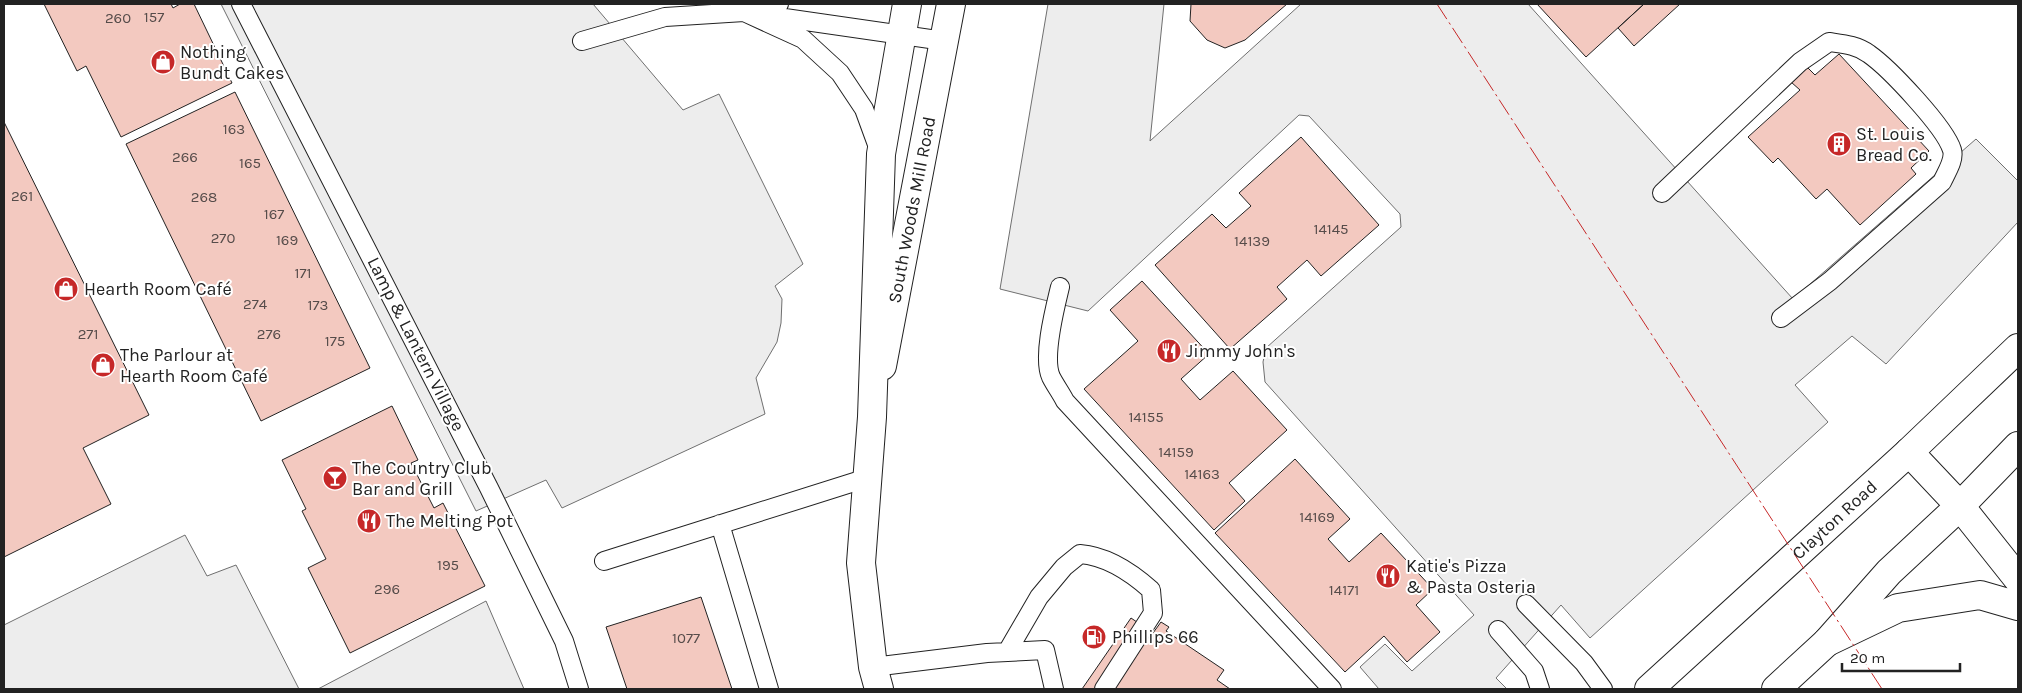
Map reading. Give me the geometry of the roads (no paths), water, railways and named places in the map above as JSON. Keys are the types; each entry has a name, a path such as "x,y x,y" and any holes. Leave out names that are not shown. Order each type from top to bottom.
{"main road":[{"name":"South Woods Mill Road","path":"876,678 861,563 872,417 881,154 907,4"},
{"name":"South Woods Mill Road","path":"872,417 951,4"},
{"name":"Clayton Road","path":"1649,689 1909,452 2018,348"},
{"path":"1776,689 1827,642 1889,572 1960,506 2018,446"},
{"path":"1909,452 1960,506 2018,579"},
{"path":"1827,642 1898,608 1980,595 2018,606"}],"lane":[{"name":"Lamp & Lantern Village","path":"241,4 490,488 564,641 579,689"},
{"path":"582,41 665,17 744,12 779,4"},
{"path":"744,12 944,41"},
{"path":"744,12 803,39 840,73 864,109 881,154"},
{"path":"1662,194 1800,62 1829,42 1850,45 1868,53 1892,74 1943,132 1952,151 1948,170 1942,182 1830,281 1781,318"},
{"path":"1060,286 1051,325 1048,357 1050,375 1065,401 1332,689"},
{"path":"604,561 867,478"},
{"path":"720,524 769,689"},
{"path":"1007,652 1039,596 1064,567 1080,554 1093,555 1137,577 1151,590 1153,613 1104,689"},
{"path":"1526,604 1584,663 1603,689"},
{"path":"1498,630 1534,671 1540,689"},
{"path":"876,678 1007,652 1045,650 1054,689"}],"place":[{"name":"Nothing Bundt Cakes","path":"163,62"},
{"name":"St. Louis Bread Co.","path":"1839,144"},
{"name":"Hearth Room Café","path":"66,289"},
{"name":"Jimmy John's","path":"1169,351"},
{"name":"The Parlour at Hearth Room Café","path":"103,365"},
{"name":"The Country Club Bar and Grill","path":"335,478"},
{"name":"The Melting Pot","path":"369,521"},
{"name":"Katie's Pizza & Pasta Osteria","path":"1388,576"},
{"name":"Phillips 66","path":"1094,637"}]}
